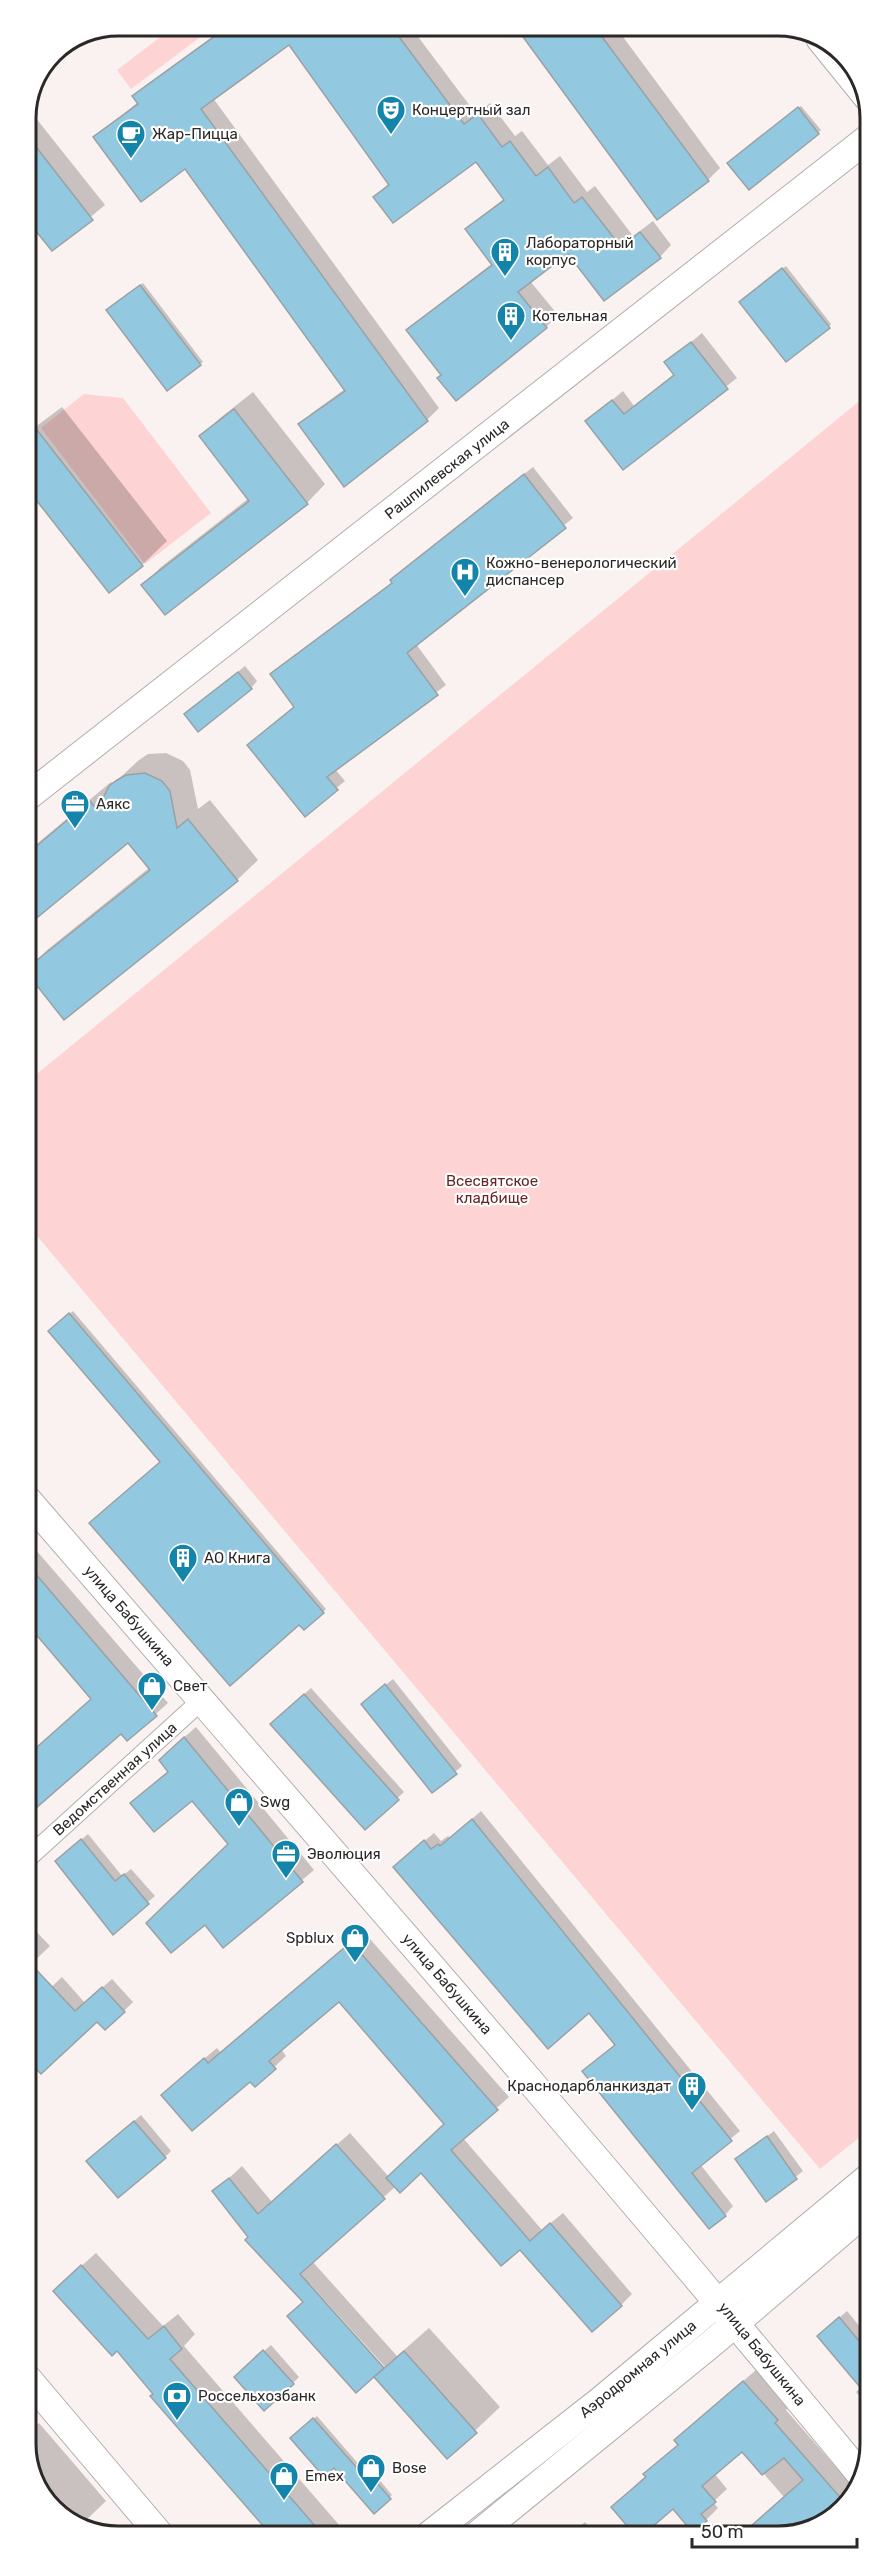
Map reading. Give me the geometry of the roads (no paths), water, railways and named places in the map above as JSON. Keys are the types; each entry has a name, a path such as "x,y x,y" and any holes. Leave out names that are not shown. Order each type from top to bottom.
{"street":[{"name":"Рашпилевская улица","path":"36,790 860,144"},
{"name":"улица Бабушкина","path":"36,1509 539,2089 856,2469"},
{"name":"Ведомственная улица","path":"36,1851 202,1700"},
{"name":"Аэродромная улица","path":"440,2526 601,2400 860,2184"},
{"name":"Аэродромная улица","path":"488,2526 860,2216"},
{"path":"36,2388 153,2526"}],"place":[{"name":"Концертный зал","path":"391,136"},
{"name":"Жар-Пицца","path":"131,160"},
{"name":"Лабораторный корпус","path":"505,278"},
{"name":"Котельная","path":"511,342"},
{"name":"Кожно-венерологический диспансер","path":"465,598"},
{"name":"Аякс","path":"75,830"},
{"name":"АО Книга","path":"183,1584"},
{"name":"Свет","path":"152,1712"},
{"name":"Swg","path":"239,1828"},
{"name":"Эволюция","path":"286,1880"},
{"name":"Spblux","path":"355,1964"},
{"name":"Краснодарбланкиздат","path":"692,2112"},
{"name":"Россельхозбанк","path":"177,2422"},
{"name":"Bose","path":"371,2494"},
{"name":"Emex","path":"284,2502"}],"park label":[{"name":"Всесвятское кладбище","path":"492,1190"}]}
